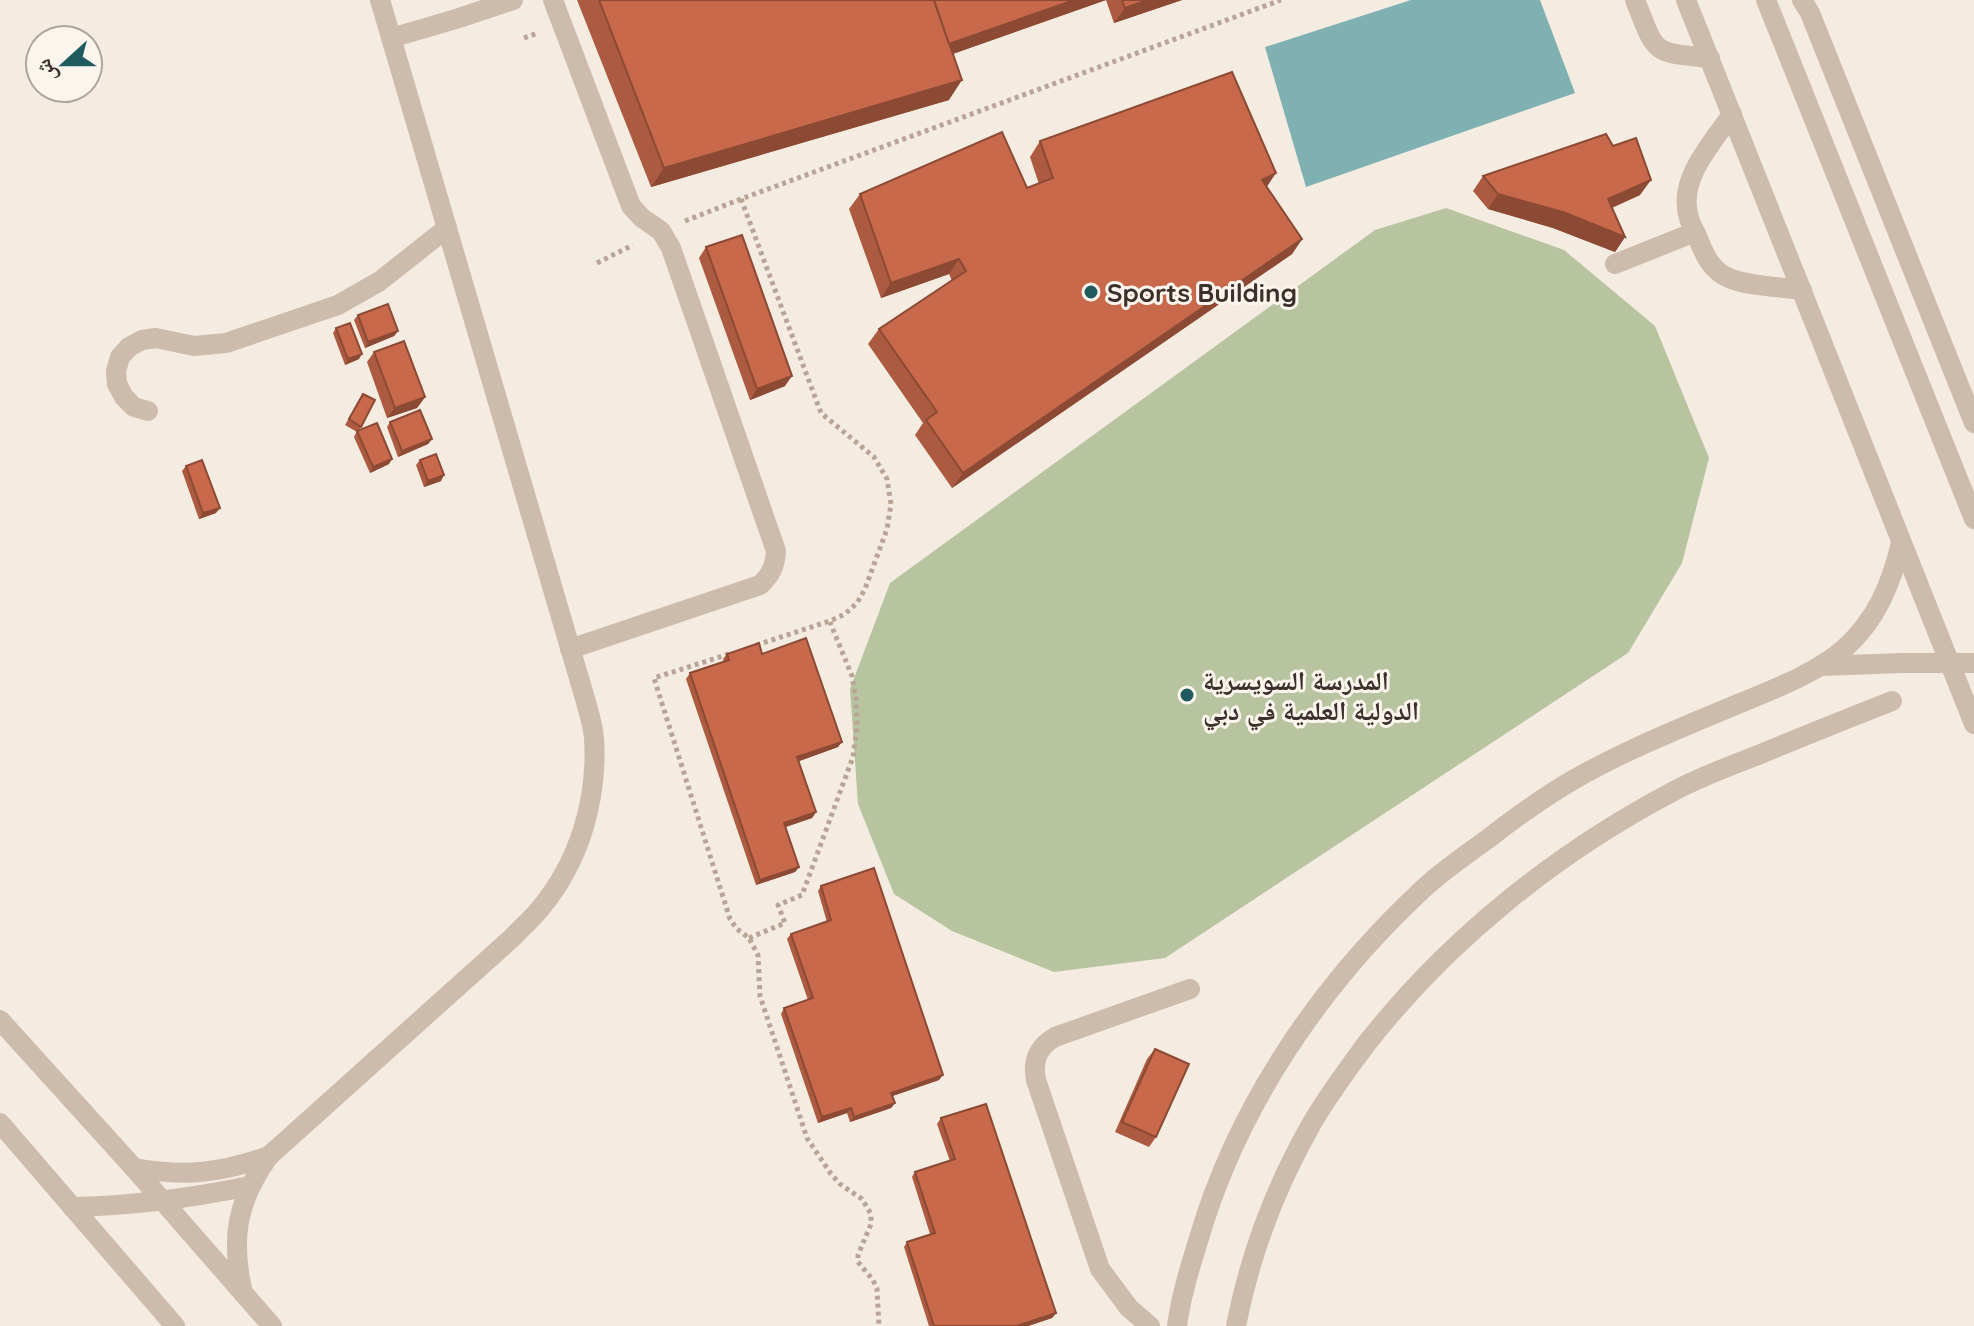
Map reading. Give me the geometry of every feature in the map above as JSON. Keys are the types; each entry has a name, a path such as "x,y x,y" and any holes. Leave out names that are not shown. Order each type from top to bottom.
{"street":[{"path":"243,1293 236,1249 237,1227 250,1186 269,1156 513,937 539,910 561,879 578,846 589,810 594,773 594,735 586,702 380,0"},
{"path":"391,38 513,0"},
{"path":"553,0 631,206 661,231 671,248 776,551 772,571 760,585 570,649"},
{"path":"1635,0 1651,41 1659,50 1669,54 1710,58"},
{"path":"1686,0 1974,724"},
{"path":"1766,0 1974,519"},
{"path":"1802,0 1810,13 1974,423"},
{"path":"1732,114 1690,178 1687,191 1689,218 1710,263 1718,271 1729,278 1802,290"},
{"path":"148,411 134,407 117,384 116,371 120,357 129,347 142,340 156,338 194,346 226,343 338,305 380,281 447,228"},
{"path":"1615,264 1695,232"},
{"path":"1177,1326 1204,1219 1225,1164 1250,1112 1313,1013 1385,926 1470,852 1571,781 1628,750 1765,693 1821,666 1845,648 1866,626 1894,572 1901,543"},
{"path":"1821,666 1974,663"},
{"path":"1236,1326 1249,1269 1266,1218 1313,1120 1383,1024 1473,930 1570,854 1676,790 1892,701"},
{"path":"1150,1326 1129,1308 1100,1269 1033,1067 1044,1043 1055,1037 1190,989"},
{"path":"0,1020 272,1326"},
{"path":"0,1123 175,1326"},
{"path":"134,1168 161,1173 216,1172 269,1156"},
{"path":"72,1207 163,1201 250,1186"}],"path":[{"path":"879,1326 877,1289 858,1262 871,1224 871,1214 862,1199 831,1174 807,1138 760,996 758,955 749,938 730,919 654,678 845,614 857,603 865,589 887,529 891,504 887,479 874,457 821,413 741,199 1281,0"},
{"path":"749,938 785,923 778,905 802,895 853,757 857,728 856,699 852,676 830,621"}],"green space":[{"path":"1446,208 1564,250 1655,326 1709,458 1682,563 1628,653 1165,958 1054,972 952,931 894,894 858,804 850,689 890,583 1375,230"}],"water":[{"path":"1411,0 1540,0 1575,93 1306,187 1265,47"}],"building":[{"path":"599,0 934,0 962,80 664,168"},
{"path":"934,0 1074,0 949,44"},
{"path":"1122,0 1148,0 1125,8"},
{"name":"Sports Building","path":"1232,72 1276,173 1262,180 1302,239 963,473 926,420 937,412 879,329 966,271 959,259 891,283 860,194 1002,132 1027,188 1053,178 1040,141"},
{"path":"1606,134 1613,146 1636,138 1651,180 1608,199 1625,237 1563,212 1498,194 1483,176"},
{"path":"742,235 792,376 757,389 706,247"},
{"path":"388,304 398,331 368,342 358,315"},
{"path":"350,323 362,354 348,359 336,328"},
{"path":"404,341 425,397 395,408 374,352"},
{"path":"363,394 375,400 361,427 349,419"},
{"path":"420,410 432,439 402,451 390,422"},
{"path":"377,423 392,459 373,467 357,431"},
{"path":"436,454 444,475 428,481 420,460"},
{"path":"202,460 220,508 203,513 186,466"},
{"path":"806,638 842,742 797,757 816,812 784,823 799,867 760,880 690,673 729,660 727,654 759,643 762,654"},
{"path":"874,868 943,1075 891,1093 895,1103 854,1117 851,1108 822,1117 784,1008 813,998 791,934 831,920 821,886"},
{"path":"1155,1049 1189,1064 1156,1137 1122,1122"},
{"path":"986,1104 1056,1313 1016,1326 934,1326 907,1242 935,1233 915,1172 955,1159 941,1118"}],"place":[{"name":"Sports Building","path":"1091,292"},
{"name":"المدرسة السويسرية الدولية العلمية في دبي","path":"1187,695"}]}
